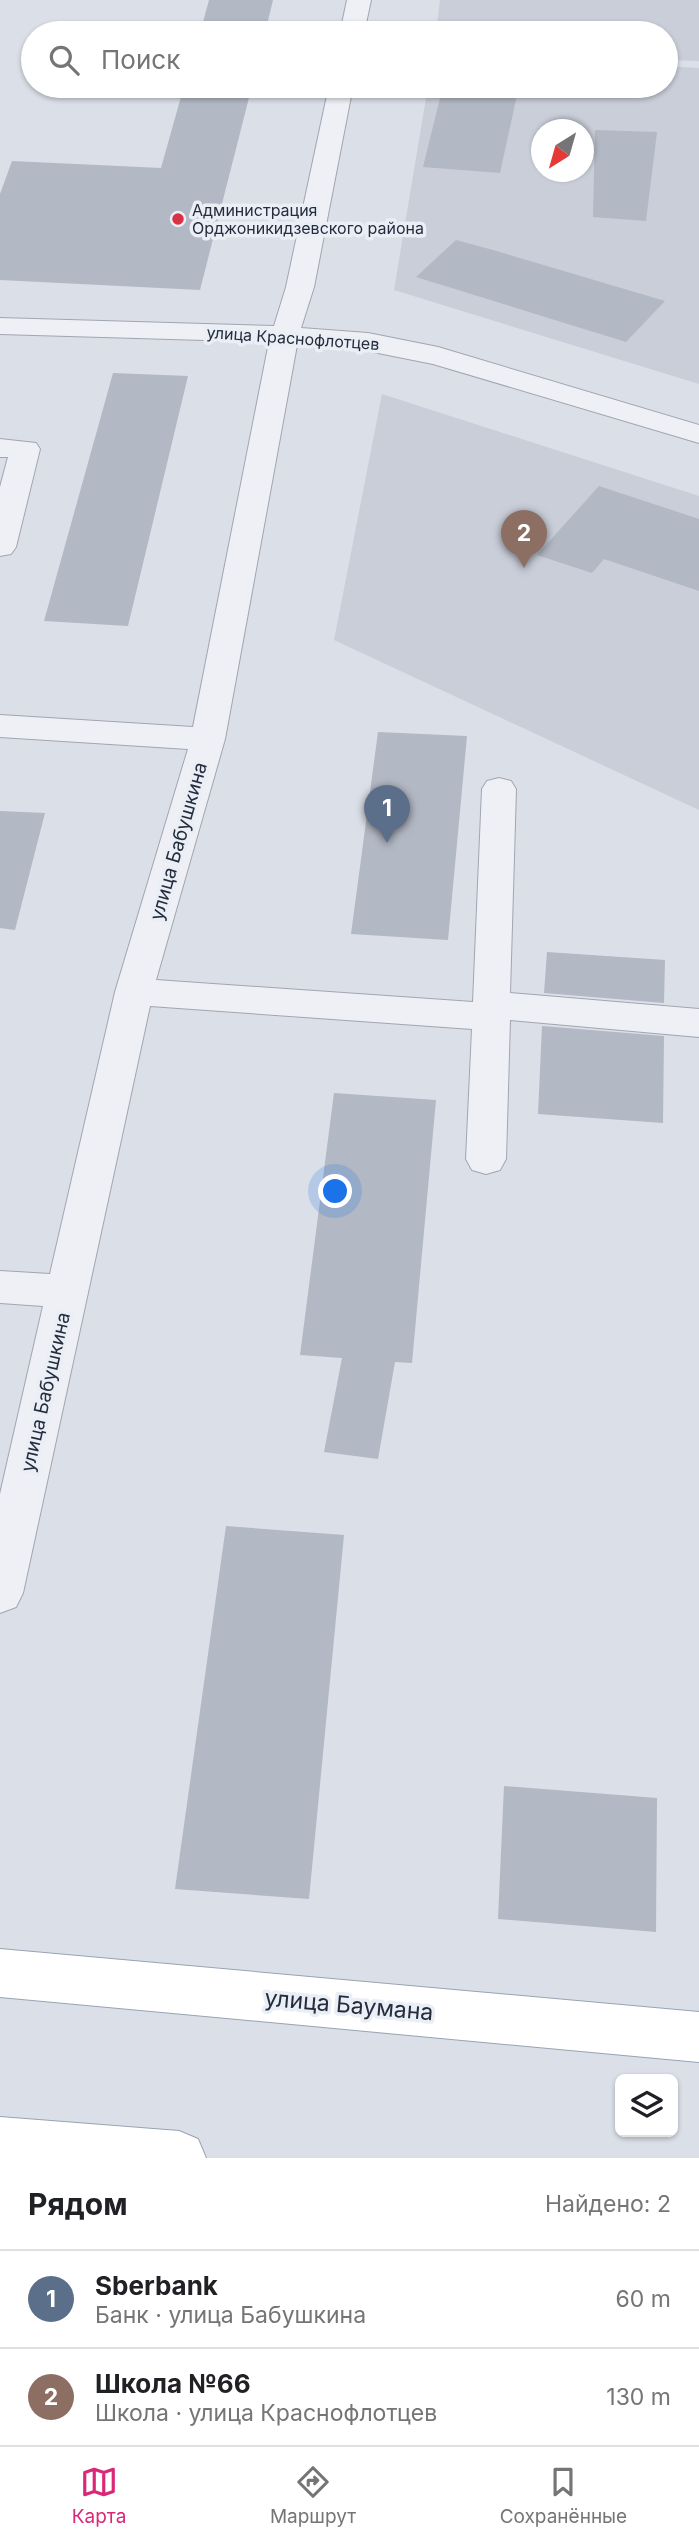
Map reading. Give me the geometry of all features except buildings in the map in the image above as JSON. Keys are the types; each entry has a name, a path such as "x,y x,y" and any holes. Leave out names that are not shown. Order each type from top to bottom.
{"main road":[{"name":"улица Баумана","path":"0,1972 699,2037"},
{"path":"0,2144 180,2158"}],"street":[{"path":"355,21 359,0"},
{"name":"улица Бабушкина","path":"0,1593 134,992 208,739 285,335 300,287 339,98"},
{"name":"улица Краснофлотцев","path":"0,327 285,335 368,342 438,356 699,434"},
{"path":"0,448 25,449 0,547"},
{"path":"0,726 208,739"},
{"path":"486,1159 499,789"},
{"path":"134,992 699,1023"},
{"path":"0,1287 68,1292"}],"shaded area":[{"path":"440,0 699,0 699,61 678,60 678,21 437,21"},
{"path":"678,67 699,68 699,384 394,290 426,98 678,98"},
{"path":"382,394 699,496 699,810 334,640"}],"place":[{"name":"Администрация Орджоникидзевского района","path":"178,219"},
{"name":"Школа №66","path":"524,568"},
{"name":"Sberbank","path":"387,843"}]}
